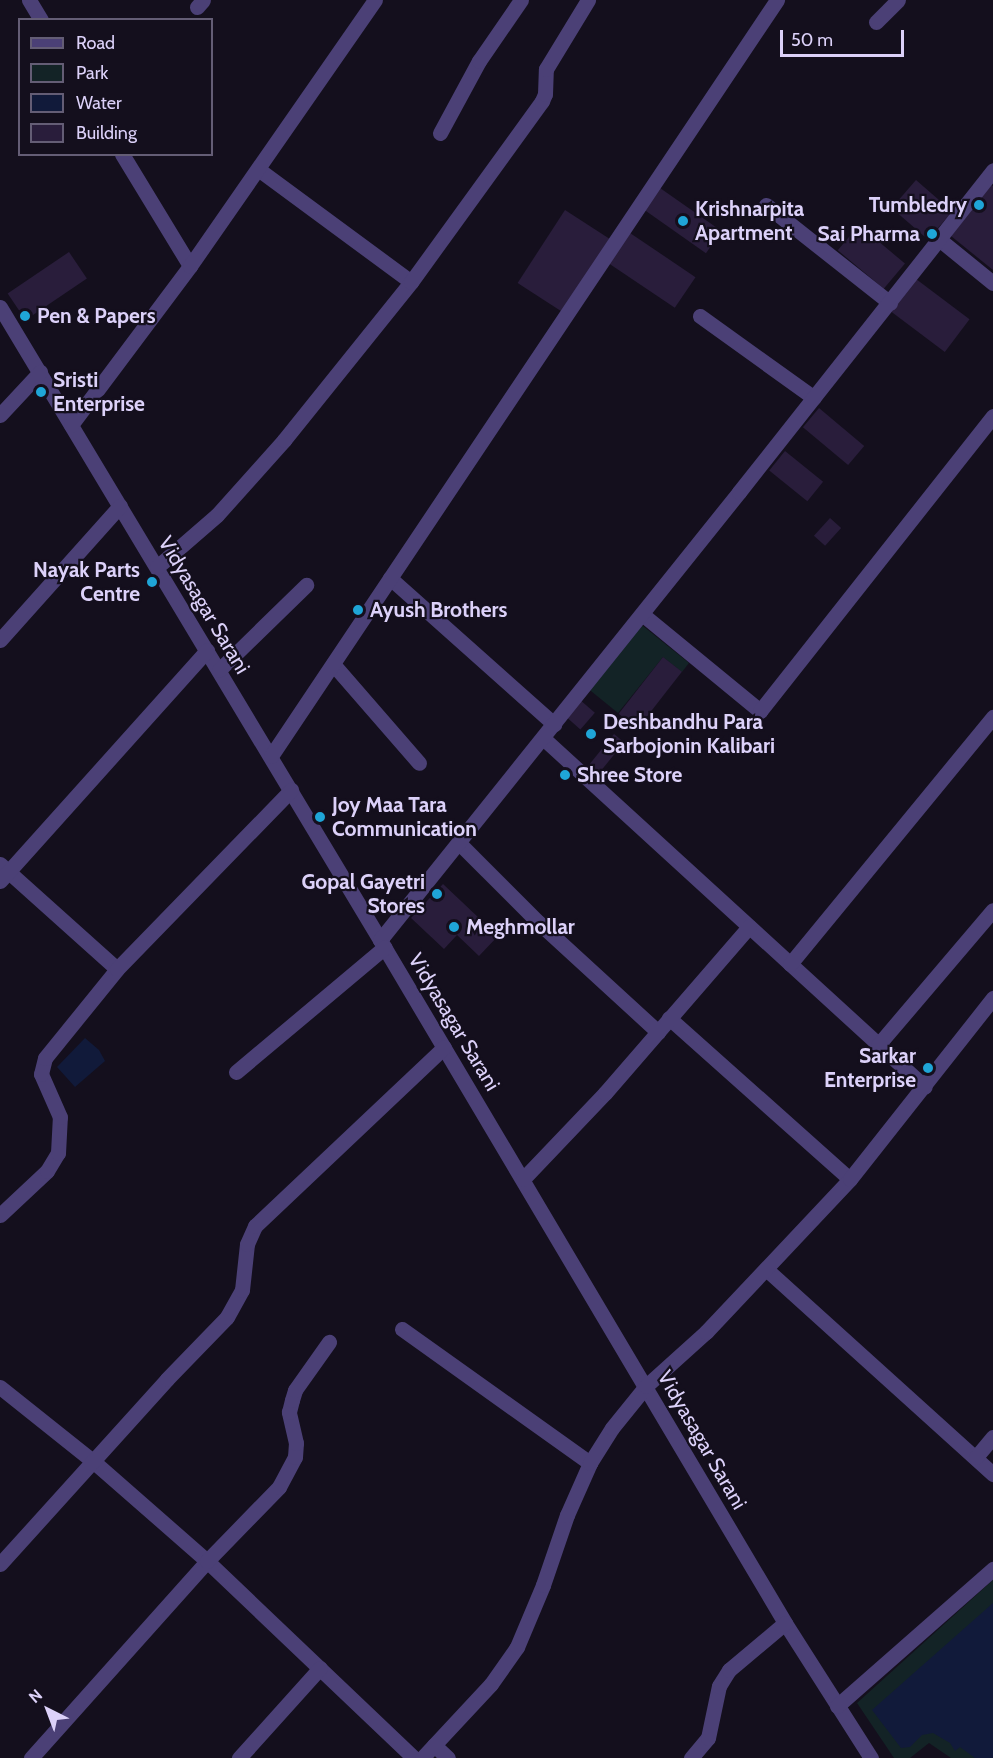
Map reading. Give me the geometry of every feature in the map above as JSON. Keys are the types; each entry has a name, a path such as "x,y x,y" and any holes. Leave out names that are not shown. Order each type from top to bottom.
{"street":[{"path":"29,0 40,18"},
{"path":"71,425 190,266 375,0"},
{"path":"440,133 479,61 521,0"},
{"path":"157,567 217,515 284,440 411,282 542,101 545,94 546,69 588,0"},
{"path":"271,756 777,0"},
{"path":"876,22 898,0"},
{"path":"123,156 190,266"},
{"path":"258,169 411,282"},
{"path":"236,1072 382,943 459,843 940,240 993,170"},
{"path":"766,205 890,303"},
{"path":"940,240 993,283"},
{"name":"Vidyasagar Sarani","path":"0,307 271,756 785,1623 871,1758"},
{"path":"700,316 814,398"},
{"path":"0,415 40,372"},
{"path":"642,614 760,711 993,416"},
{"path":"0,640 120,506"},
{"path":"390,578 554,724"},
{"path":"219,669 306,585"},
{"path":"117,969 3,872 207,650"},
{"path":"333,664 418,764"},
{"path":"790,964 993,717"},
{"path":"543,738 924,1087"},
{"path":"0,1215 47,1171 58,1153 60,1117 41,1074 45,1058 117,969 291,790"},
{"path":"459,843 538,922 658,1032"},
{"path":"878,1045 993,910"},
{"path":"523,1179 605,1093 749,927"},
{"path":"422,1758 491,1684 517,1647 543,1586 567,1515 590,1463 612,1428 646,1386 706,1332 850,1179 993,998"},
{"path":"669,1018 850,1179"},
{"path":"0,1564 237,1303 242,1290 247,1244 255,1226 444,1047"},
{"path":"766,1269 993,1473"},
{"path":"402,1329 590,1463"},
{"path":"31,1758 207,1561 279,1487 295,1457 296,1443 289,1412 291,1400 295,1390 328,1342"},
{"path":"0,1387 94,1462 207,1561 414,1758"},
{"path":"976,1457 993,1437"},
{"path":"837,1706 993,1569"},
{"path":"691,1758 708,1738 719,1686 729,1670 785,1623"},
{"path":"239,1758 320,1668"},
{"path":"434,1745 448,1758"}],"green space":[{"path":"643,626 689,663 682,672 663,657 618,713 586,687 634,627"},
{"path":"993,1580 993,1758 951,1758 929,1743 910,1758 894,1758 857,1703"}],"water":[{"path":"85,1038 99,1050 105,1061 75,1087 57,1067"},
{"path":"993,1603 993,1758 975,1758 960,1747 955,1751 950,1743 933,1733 922,1735 910,1747 901,1748 872,1710"}],"building":[{"path":"916,180 952,211 928,239 892,208"},
{"path":"991,185 993,186 993,270 951,236"},
{"name":"Krishnarpita Apartment","path":"660,188 721,231 706,253 645,210"},
{"path":"565,210 609,239 562,312 518,283"},
{"path":"859,225 905,264 884,289 838,250"},
{"path":"630,233 695,277 675,308 609,264"},
{"path":"69,252 87,279 26,320 8,293"},
{"path":"916,279 970,319 945,352 891,312"},
{"path":"819,408 864,446 848,465 803,427"},
{"path":"785,451 823,482 807,501 769,470"},
{"path":"830,518 841,528 825,546 814,536"},
{"path":"663,657 682,672 638,729 619,714"},
{"path":"579,699 595,713 580,729 565,716"},
{"path":"614,734 624,742 594,779 584,771"},
{"name":"Meghmollar","path":"443,884 498,936 479,956 457,935 444,949 411,918"}],"place":[{"name":"Tumbledry","path":"979,205"},
{"name":"Krishnarpita Apartment","path":"683,221"},
{"name":"Sai Pharma","path":"932,234"},
{"name":"Pen & Papers","path":"25,316"},
{"name":"Sristi Enterprise","path":"41,392"},
{"name":"Nayak Parts Centre","path":"152,582"},
{"name":"Ayush Brothers","path":"358,610"},
{"name":"Deshbandhu Para Sarbojonin Kalibari","path":"591,734"},
{"name":"Shree Store","path":"565,775"},
{"name":"Joy Maa Tara Communication","path":"320,817"},
{"name":"Gopal Gayetri Stores","path":"437,894"},
{"name":"Meghmollar","path":"454,927"},
{"name":"Sarkar Enterprise","path":"928,1068"}]}
